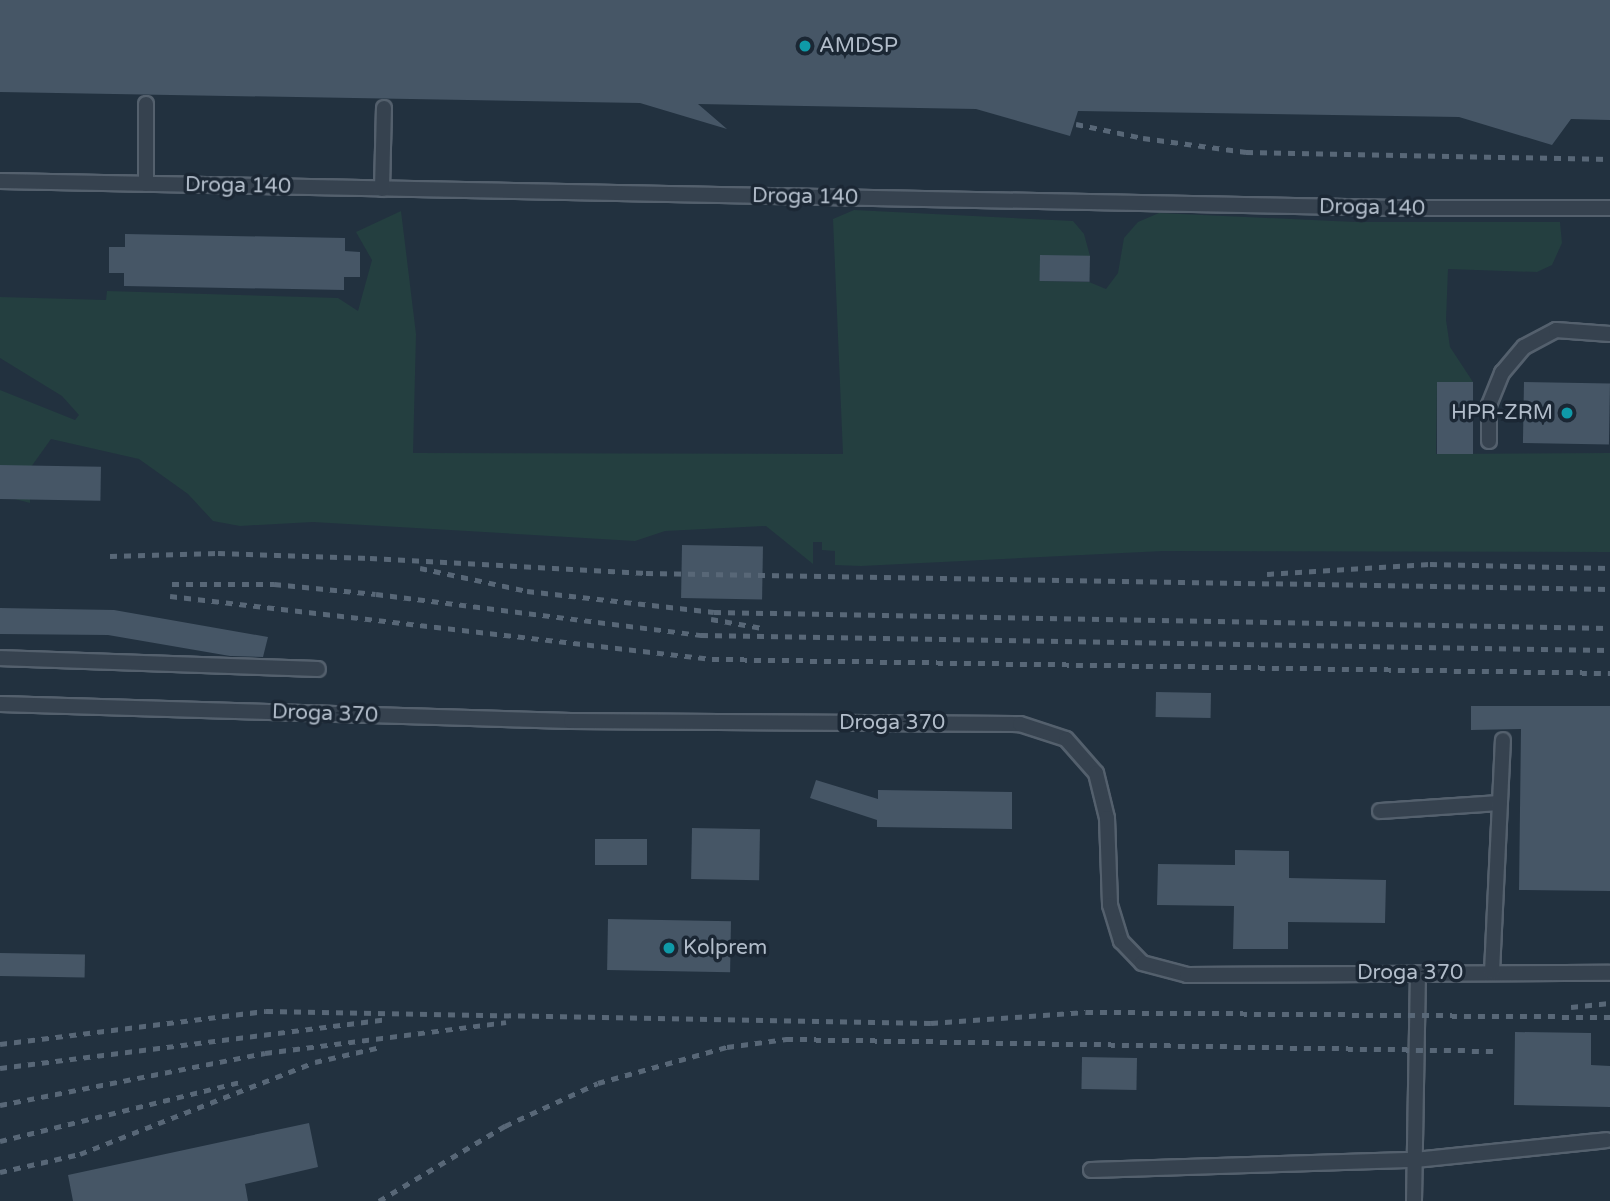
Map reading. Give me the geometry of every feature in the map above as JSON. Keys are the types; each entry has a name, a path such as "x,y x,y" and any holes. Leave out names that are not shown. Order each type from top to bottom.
{"lane":[{"path":"146,104 146,184"},
{"path":"382,189 384,108"},
{"name":"Droga 140","path":"0,181 1385,208 1610,208"},
{"path":"1489,441 1489,405 1502,373 1524,347 1556,330 1610,334"},
{"path":"0,658 318,669"},
{"name":"Droga 370","path":"0,705 571,721 1020,724 1066,739 1096,773 1107,818 1110,905 1121,941 1142,963 1187,975 1610,973"},
{"path":"1492,972 1503,740"},
{"path":"1380,811 1500,803"},
{"path":"1414,1201 1418,973"},
{"path":"1091,1170 1415,1160 1607,1140"}],"green space":[{"path":"854,210 1073,221 1084,234 1090,256 1040,256 1040,281 1089,282 1106,289 1118,273 1124,238 1138,222 1159,213 1355,222 1560,222 1562,243 1552,265 1537,272 1448,269 1446,320 1450,347 1473,382 1437,382 1436,454 1610,453 1610,552 1163,551 861,566 835,565 835,551 822,550 822,542 813,542 813,564 766,526 665,531 635,541 313,522 240,526 213,521 188,494 139,459 51,439 31,467 30,503 15,499 0,465 0,390 75,420 79,415 62,396 0,358 0,297 106,300 107,291 338,298 358,311 372,260 356,232 401,211 416,334 413,453 843,454 833,219"}],"building":[{"name":"AMDSP","path":"0,0 1610,0 1610,120 1571,119 1552,145 1459,117 1078,111 1070,136 976,109 698,104 727,129 640,103 0,92"},
{"path":"125,234 345,238 345,251 360,252 360,277 344,277 344,290 124,286 124,273 109,273 109,247 125,247"},
{"path":"1040,255 1090,256 1090,282 1040,281"},
{"path":"1437,382 1473,382 1473,454 1437,454"},
{"name":"HPR-ZRM","path":"1524,382 1610,384 1609,444 1523,443"},
{"path":"0,465 101,467 100,501 0,499"},
{"path":"682,545 763,546 762,599 681,598"},
{"path":"0,608 114,610 268,637 263,657 230,656 108,635 0,634"},
{"path":"1156,692 1211,693 1211,718 1156,717"},
{"path":"1471,706 1610,706 1610,891 1519,890 1521,729 1471,730"},
{"path":"816,780 878,799 878,790 1012,792 1012,829 877,827 877,820 810,798"},
{"path":"692,828 760,829 759,880 691,879"},
{"path":"595,839 647,839 647,865 595,865"},
{"path":"1235,850 1289,851 1289,878 1386,880 1385,923 1288,922 1288,949 1233,949 1234,906 1157,905 1158,864 1235,865"},
{"name":"Kolprem","path":"608,919 731,921 730,972 607,970"},
{"path":"0,953 85,954 85,977 0,976"},
{"path":"1515,1032 1591,1033 1591,1065 1610,1066 1610,1107 1514,1105"},
{"path":"1082,1057 1137,1058 1136,1090 1081,1089"},
{"path":"309,1123 318,1167 245,1184 248,1201 73,1201 68,1175"}],"railway":[{"path":"1076,124 1143,138 1246,152 1610,159"},
{"path":"110,556 218,553 370,558 646,573 1610,589"},
{"path":"1267,574 1430,564 1610,568"},
{"path":"420,568 527,591 714,612 1610,628"},
{"path":"172,584 274,584 376,594 701,635 1610,650"},
{"path":"170,596 712,659 1610,673"},
{"path":"711,619 762,628"},
{"path":"1571,1007 1610,1003"},
{"path":"0,1044 266,1011 931,1023 1086,1012 1610,1017"},
{"path":"0,1068 388,1019"},
{"path":"0,1105 265,1053 506,1022"},
{"path":"379,1201 505,1126 598,1083 727,1047 786,1039 1495,1051"},
{"path":"0,1172 80,1154 315,1062 381,1047"},
{"path":"0,1141 244,1081"}],"place":[{"name":"AMDSP","path":"805,46"},
{"name":"HPR-ZRM","path":"1567,413"},
{"name":"Kolprem","path":"669,948"}]}
